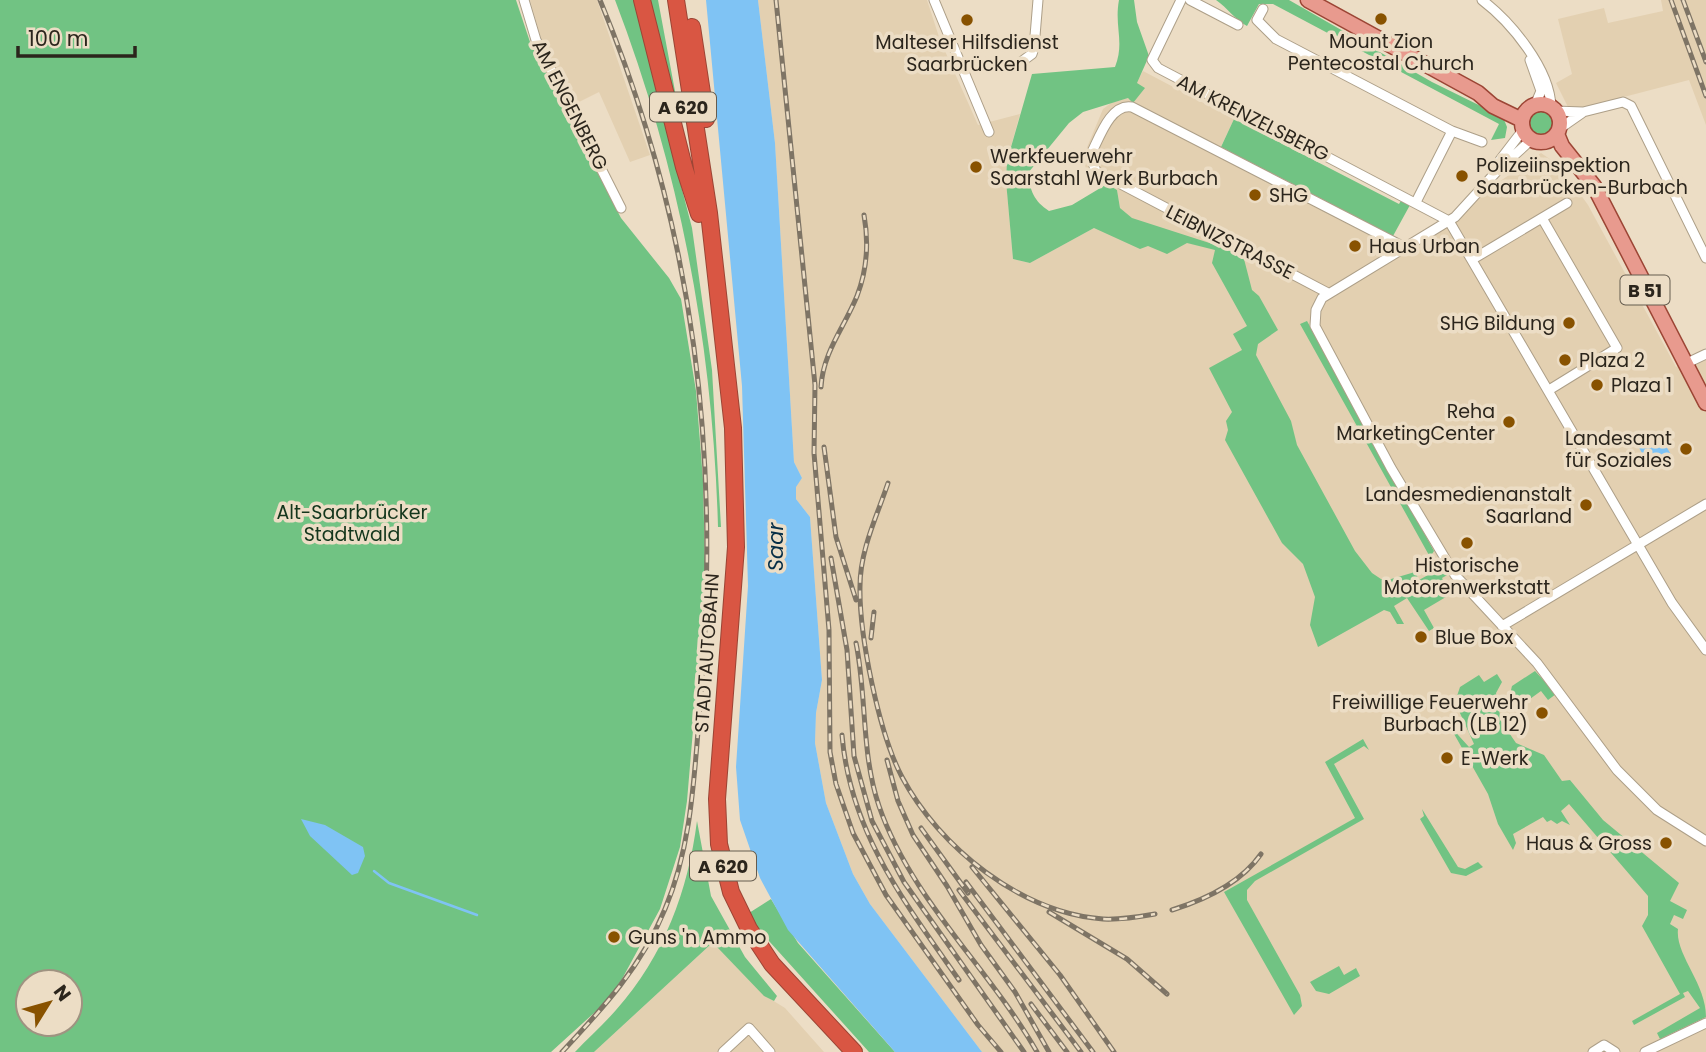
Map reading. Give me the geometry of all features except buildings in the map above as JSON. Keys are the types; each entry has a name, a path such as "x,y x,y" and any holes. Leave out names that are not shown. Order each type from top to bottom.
{"highway":[{"path":"642,0 684,167 704,213"},
{"name":"A 620","path":"665,0 704,213"},
{"name":"A 620","path":"676,0 704,213"},
{"path":"687,0 698,61 709,155 704,213"},
{"name":"STADTAUTOBAHN","path":"704,213 718,369 725,490 723,605 707,798 709,845 722,896 740,935 764,970 839,1052"},
{"name":"STADTAUTOBAHN","path":"704,213 728,367 736,489 733,605 717,799 719,844 731,892 749,929 772,964 854,1052"}],"main road":[{"name":"B 51","path":"1308,0 1486,98 1493,106 1530,124 1607,214"},
{"name":"B 51","path":"1530,124 1553,109 1562,146 1594,187 1706,403"},
{"path":"1530,124 1558,131"}],"street":[{"name":"AM ENGENBERG","path":"524,0 536,40 621,208"},
{"path":"934,0 989,132"},
{"path":"1021,62 1032,54 1034,48 1038,0"},
{"name":"AM KRENZELSBERG","path":"1181,0 1152,60 1158,68 1449,221"},
{"path":"1190,0 1238,25"},
{"path":"1482,0 1505,20 1548,82 1553,109 1583,112 1628,103 1706,258"},
{"path":"1263,9 1257,20 1276,39 1452,131 1482,142"},
{"path":"1527,51 1541,91 1530,124 1500,160 1497,170 1449,221 1328,293 1316,310 1318,336 1441,556 1471,595 1537,663 1622,775 1657,810 1706,841"},
{"name":"LEIBNIZSTRASSE","path":"1328,293 1096,171 1090,156 1114,112 1129,106 1404,247"},
{"path":"1558,131 1583,112"},
{"path":"1416,202 1452,131"},
{"path":"1473,259 1567,203"},
{"path":"1542,218 1617,348 1614,353 1549,390"},
{"path":"1449,221 1640,543 1683,621 1706,650"},
{"path":"1685,364 1706,354"},
{"path":"1502,626 1706,504"},
{"path":"1645,1052 1706,1023"},
{"path":"723,1052 749,1028 770,1052"},
{"path":"1593,1052 1604,1045 1615,1052"}],"shaded area":[{"path":"530,0 597,0 650,155 630,162 599,92 575,104 541,38"},
{"path":"758,0 927,0 940,40 978,125 1020,114 1007,161 1006,181 1013,259 1030,263 1094,228 1131,218 1120,208 1117,190 1086,169 1083,157 1103,109 1111,103 1128,98 1143,71 1234,119 1217,155 1399,251 1541,153 1560,166 1588,205 1676,367 1706,353 1706,1052 982,1052 870,904 853,874 826,803 815,743 816,713 822,680 810,517 796,499 795,487 802,478 794,462 775,143"},
{"path":"1661,0 1706,0 1706,125 1689,80 1570,111 1556,83 1572,74 1558,19 1604,8 1608,23 1663,11"},
{"path":"710,945 717,947 764,995 785,1008 824,1052 594,1052"}],"green space":[{"name":"Alt-Saarbrücker Stadtwald","path":"0,0 516,0 530,42 621,218 669,278 681,299 696,391 703,480 705,565 687,801 680,847 660,909 622,979 605,1003 551,1052 0,1052"},
{"path":"615,0 637,0 652,73 692,228 712,370 721,527 718,527 709,392 689,259 658,128"},
{"path":"647,0 658,0 680,118 677,118"},
{"path":"1119,0 1134,0 1137,22 1149,56 1137,83 1145,88 1133,103 1128,98 1083,112 1069,123 1028,173 1034,195 1049,211 1072,205 1107,184 1117,190 1120,208 1132,218 1225,248 1244,259 1252,290 1259,296 1278,330 1258,344 1256,355 1291,421 1297,445 1355,551 1372,573 1381,579 1415,572 1419,580 1437,570 1436,563 1442,565 1449,574 1442,578 1451,594 1424,610 1434,628 1429,631 1407,598 1394,606 1404,624 1397,624 1390,612 1384,610 1318,647 1310,625 1315,597 1303,564 1282,543 1225,440 1228,430 1226,421 1232,412 1209,368 1242,350 1233,334 1247,326 1212,263 1215,250 1187,243 1167,254 1148,246 1140,249 1094,228 1030,263 1013,259 1006,181 1007,161 1032,74 1115,67 1119,50"},
{"path":"1216,0 1289,0 1432,82 1503,117 1507,127 1505,138 1491,140 1499,124 1273,4 1259,4 1247,26"},
{"path":"1541,108 1552,112 1556,123 1552,134 1541,138 1530,134 1526,123 1530,112"},
{"path":"1234,119 1399,204 1402,199 1410,205 1393,236 1221,147"},
{"path":"1307,321 1434,551 1430,557 1300,324"},
{"path":"1535,671 1556,694 1548,700 1541,691 1519,707 1511,690 1512,686"},
{"path":"1497,674 1502,682 1496,693 1501,721 1516,743 1544,755 1562,781 1570,780 1603,820 1679,883 1670,901 1687,910 1683,919 1674,915 1670,924 1678,929 1681,949 1701,993 1706,1017 1660,1039 1657,1033 1700,1008 1688,991 1683,993 1685,997 1634,1025 1632,1021 1680,994 1642,926 1648,915 1648,896 1569,804 1561,811 1570,825 1562,821 1557,824 1551,820 1547,822 1543,817 1513,834 1516,843 1513,850 1498,824 1488,794 1449,725 1469,747 1474,744 1455,702 1460,687 1479,675 1484,682"},
{"path":"1363,739 1369,750 1364,746 1334,764 1364,819 1255,881 1247,890 1247,900 1300,995 1302,1006 1294,1015 1224,892 1355,818 1325,762"},
{"path":"1422,809 1458,867 1465,869 1478,862 1483,867 1466,876 1451,873 1420,819 1424,816"},
{"path":"697,821 711,896 745,957 777,996 774,1001 764,996 717,947 710,945 594,1052 575,1052 611,1016 648,968 680,897"},
{"path":"771,899 798,943 895,1052 869,1052 760,931 749,913"},
{"path":"1339,966 1344,975 1356,968 1360,976 1329,994 1316,991 1310,982"}],"water":[{"name":"Saar","path":"706,0 758,0 775,143 794,462 802,478 796,487 796,499 810,517 822,680 816,713 815,743 826,803 853,874 870,904 982,1052 895,1052 788,930 760,878 740,820 736,767 748,586 742,386"},
{"path":"1659,434 1673,458 1652,470 1638,446"},
{"path":"301,819 325,825 363,847 365,856 358,873 352,875 310,836"}],"waterway":[{"path":"374,871 389,883 477,915"}],"railway":[{"path":"562,1052 633,968 656,930 674,885 686,835 693,784 706,615 707,524 703,435 694,347 679,260 659,173 633,87 600,0"},
{"path":"776,0 815,385 814,453 829,630 830,752 836,784 853,833 886,895 978,1025 1001,1052"},
{"path":"1671,0 1706,96"},
{"path":"1683,0 1706,62"},
{"path":"821,387 830,351 857,296 863,276 867,246 864,215"},
{"path":"824,447 836,537 856,600"},
{"path":"888,483 863,559 860,586 863,630 878,711 902,777 918,803 937,828 960,851 1013,890 1042,904 1072,914 1103,919 1155,914"},
{"path":"831,558 847,650 854,756 872,821 904,882 1024,1052"},
{"path":"871,638 874,612"},
{"path":"856,643 869,766 879,806 893,840 930,903 997,991 1037,1052"},
{"path":"842,735 847,770 868,835 900,894 959,980"},
{"path":"887,760 898,801 913,835 947,886 981,945 1015,992 1049,1052"},
{"path":"921,828 968,893"},
{"path":"1172,910 1221,889 1243,874 1261,854"},
{"path":"972,867 1060,975 1114,1052"},
{"path":"966,882 1093,1052"},
{"path":"959,890 1081,1052"},
{"path":"1049,912 1127,959 1167,994"},
{"path":"1031,1004 1067,1052"}],"place":[{"name":"Mount Zion Pentecostal Church","path":"1381,19"},
{"name":"Malteser Hilfsdienst Saarbrücken","path":"967,20"},
{"name":"Werkfeuerwehr Saarstahl Werk Burbach","path":"976,167"},
{"name":"Polizeiinspektion Saarbrücken-Burbach","path":"1462,176"},
{"name":"SHG","path":"1255,195"},
{"name":"Haus Urban","path":"1355,246"},
{"name":"SHG Bildung","path":"1569,323"},
{"name":"Plaza 2","path":"1565,360"},
{"name":"Plaza 1","path":"1597,385"},
{"name":"Reha MarketingCenter","path":"1509,422"},
{"name":"Landesamt für Soziales","path":"1686,449"},
{"name":"Landesmedienanstalt Saarland","path":"1586,505"},
{"name":"Historische Motorenwerkstatt","path":"1467,543"},
{"name":"Blue Box","path":"1421,637"},
{"name":"Freiwillige Feuerwehr Burbach (LB 12)","path":"1542,713"},
{"name":"E-Werk","path":"1447,758"},
{"name":"Haus & Gross","path":"1666,843"},
{"name":"Guns 'n Ammo","path":"614,937"}]}
